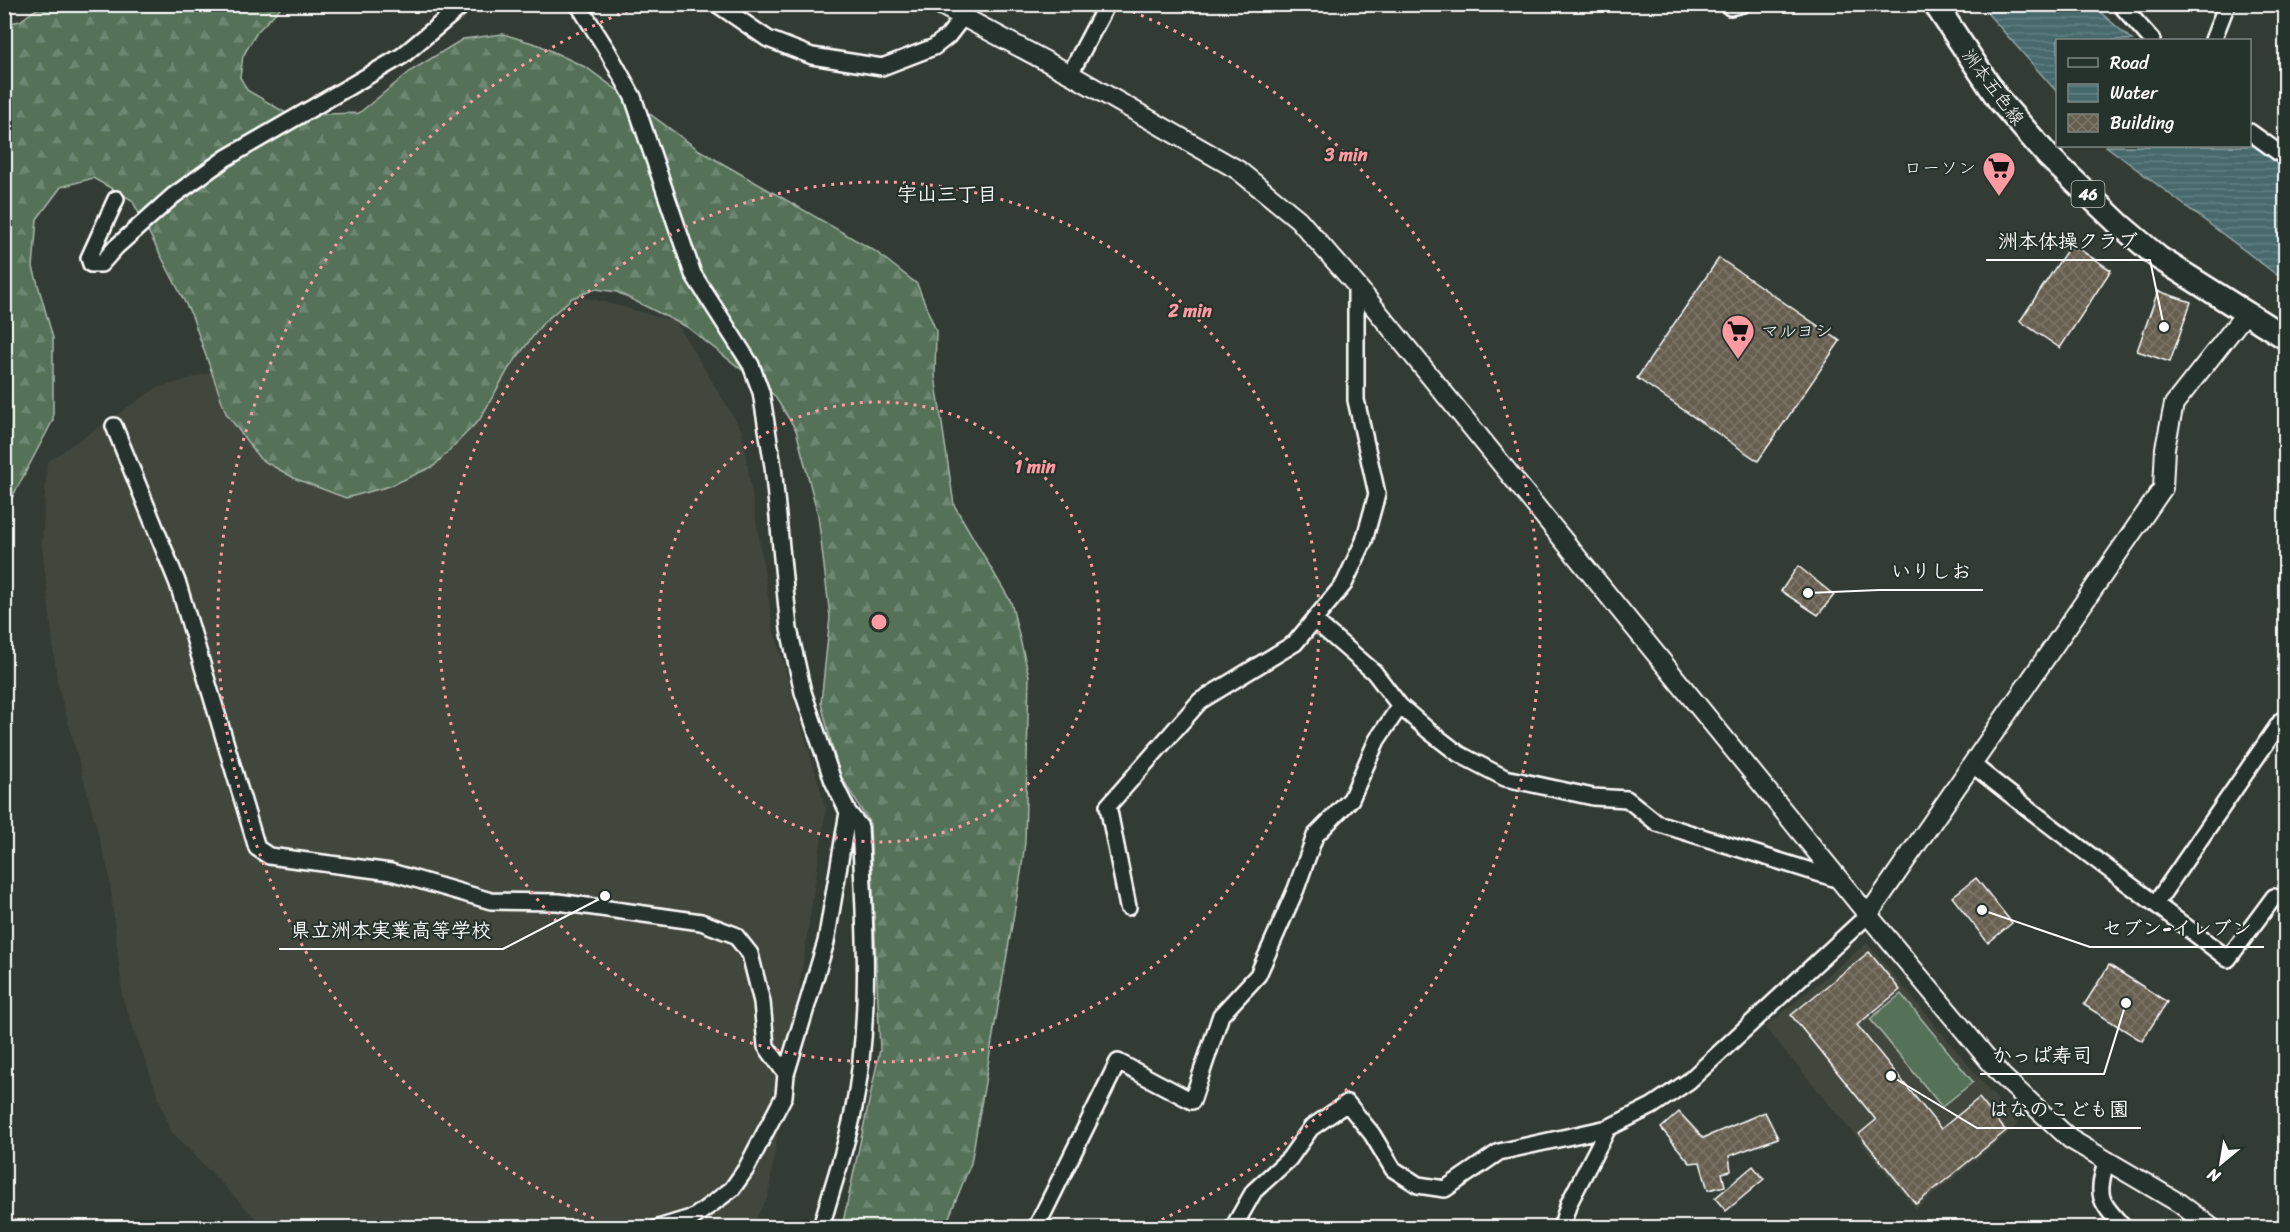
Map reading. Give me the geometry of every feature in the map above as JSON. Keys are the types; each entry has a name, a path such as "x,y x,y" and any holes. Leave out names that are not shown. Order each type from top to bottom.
{"main road":[{"name":"洲本五色線","path":"1935,4 1999,100 2048,156 2159,258 2286,338"}],"street":[{"path":"116,199 89,258 91,264 101,264 116,247 173,196 226,158 402,56 464,4"},
{"path":"578,4 633,97 693,274 751,365 761,392 773,466 789,629 803,692 833,781 848,812 860,827 866,950 865,1011 853,1113 821,1227"},
{"path":"717,4 768,39 812,56 882,67 934,47 948,36 962,18"},
{"path":"939,4 1070,74 1238,171 1298,219 1356,285 1868,915 2002,1076 2070,1139 2179,1203 2212,1227"},
{"path":"1070,74 1107,4"},
{"path":"2120,4 2151,39"},
{"path":"2212,39 2228,4"},
{"path":"2251,133 2286,158"},
{"path":"1128,907 1108,806 1200,701 1295,643 1344,584 1364,541 1377,494 1356,400 1356,285"},
{"path":"1233,1227 1254,1191 1289,1159 1311,1128 1347,1103 1372,1134 1393,1169 1418,1185 1445,1189 1499,1152 1608,1128 1652,1107 1689,1082 1868,915 2163,488 2165,448 2174,404 2245,314"},
{"path":"114,426 178,585 257,848 269,856 391,872 491,901 558,902 701,922 735,934 750,954 762,1002 766,1046 786,1074"},
{"path":"1315,621 1374,672 1400,706 1459,754 1505,778 1593,797 1627,799 1657,823 1840,880"},
{"path":"1036,1227 1118,1062 1192,1101 1221,1015 1258,975 1296,888 1315,836 1351,799 1377,740 1400,706"},
{"path":"2156,903 2282,720"},
{"path":"1972,764 2026,809 2156,903 2228,959 2274,897"},
{"path":"658,1227 694,1216 732,1189 784,1096 786,1074 826,942 848,812"},
{"path":"1561,1227 1569,1203 1608,1128"},
{"path":"2106,1161 2099,1190 2107,1209 2124,1227"}],"shaded area":[{"path":"499,286 597,300 676,322 742,431 773,628 826,809 768,1197 751,1227 264,1227 171,1131 123,1000 109,873 57,681 42,544 47,462 155,389"},
{"path":"1867,943 2018,1125 1916,1209 1765,1027"}],"green space":[{"path":"42,5 283,5 257,32 243,56 240,77 247,90 289,115 359,113 412,70 463,39 503,34 539,45 587,68 699,150 875,251 917,284 936,331 935,376 954,505 1011,602 1029,676 1025,842 1021,873 971,1163 945,1227 842,1227 880,1050 870,824 839,773 821,703 830,617 818,515 796,430 774,395 687,327 617,292 596,289 572,298 543,323 509,368 480,419 434,466 390,486 346,498 296,479 260,459 226,413 192,316 132,200 93,178 61,187 37,219 33,267 53,338 53,420 5,511 5,24 20,21"},
{"path":"1901,994 1973,1082 1942,1107 1870,1019"}],"water":[{"path":"1983,5 2092,5 2131,39 2056,39 2056,91 1989,15"},
{"path":"2251,144 2285,168 2285,281 2107,147 2251,147"}],"building":[{"path":"2071,244 2111,270 2060,348 2020,321"},
{"name":"マルヨシ","path":"1719,258 1840,341 1758,461 1637,378"},
{"path":"2158,291 2191,302 2170,362 2137,351"},
{"path":"1798,566 1834,595 1818,615 1781,591"},
{"path":"1976,878 2012,923 1988,943 1952,897"},
{"path":"1869,952 1900,990 1857,1025 1941,1129 1979,1098 2006,1131 1916,1204 1859,1134 1876,1120 1791,1015"},
{"path":"2109,965 2167,1002 2142,1041 2084,1005"},
{"path":"1679,1112 1703,1138 1765,1112 1778,1138 1729,1156 1731,1171 1722,1173 1725,1186 1708,1190 1700,1162 1690,1163 1661,1128"},
{"path":"1753,1166 1764,1179 1726,1211 1715,1198"}],"place":[{"name":"ローソン","path":"1999,197"},
{"name":"洲本体操クラブ","path":"2164,327"},
{"name":"マルヨシ","path":"1738,360"},
{"name":"いりしお","path":"1808,593"},
{"name":"県立洲本実業高等学校","path":"605,896"},
{"name":"セブン-イレブン","path":"1982,910"},
{"name":"かっぱ寿司","path":"2126,1003"},
{"name":"はなのこども園","path":"1891,1076"}],"district":[{"name":"宇山三丁目","path":"947,194"}]}
